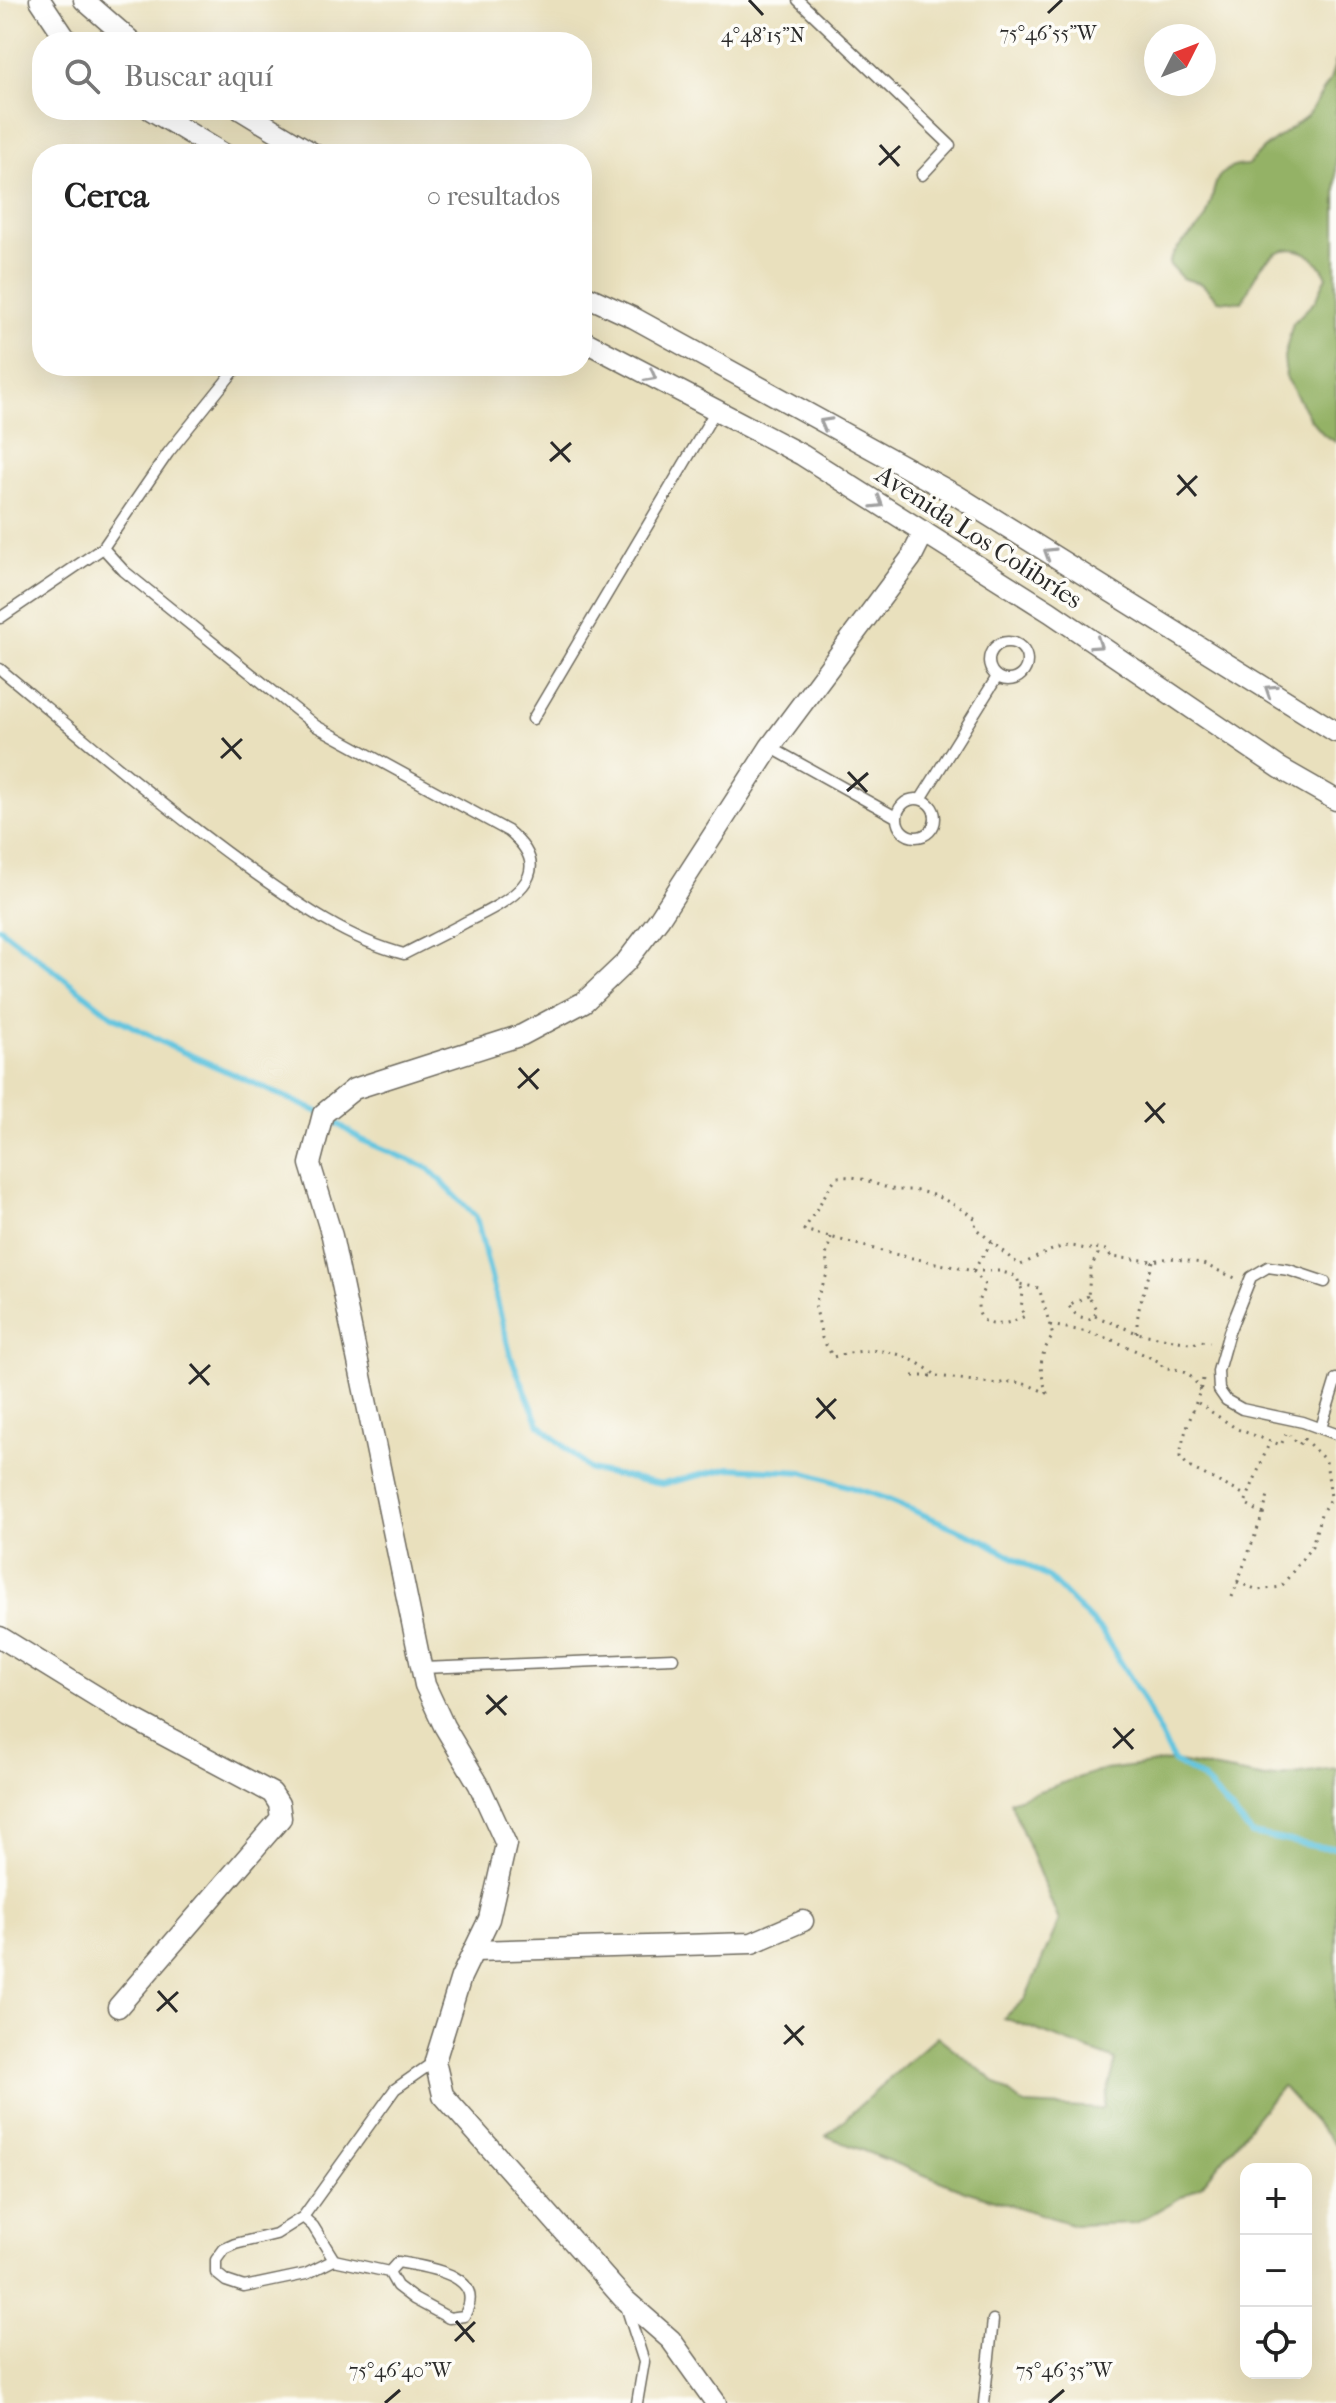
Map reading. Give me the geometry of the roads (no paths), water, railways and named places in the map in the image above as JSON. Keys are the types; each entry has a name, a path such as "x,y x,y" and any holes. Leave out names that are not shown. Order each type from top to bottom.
{"street":[{"path":"40,0 61,32"},
{"path":"84,0 121,32"},
{"path":"168,120 207,144"},
{"path":"258,120 297,144"},
{"name":"Avenida Los Colibríes","path":"592,299 634,318 956,495 1336,732"},
{"name":"Avenida Los Colibríes","path":"592,345 802,455 1050,612 1280,768 1336,800"},
{"path":"716,2403 671,2340 623,2298 443,2095 435,2061 461,1977 489,1919 506,1844 479,1785 444,1726 425,1685 332,1236 310,1164 323,1114 354,1089 522,1035 584,1002 626,962 659,919 770,747 911,558 924,532"},
{"path":"0,1637 130,1717 272,1793 279,1804 281,1818 118,2007"},
{"path":"474,1951 752,1943 803,1921"}],"lane":[{"path":"798,0 950,145 922,175"},
{"path":"0,618 103,548 168,453 230,376"},
{"path":"533,719 716,410"},
{"path":"0,669 191,827 335,927 377,947 404,954 510,900 527,881 531,860 521,841 316,726 124,571 103,548"},
{"path":"921,799 997,677"},
{"path":"770,747 896,817"},
{"path":"921,799 935,815 932,829 927,834 913,837 900,830 896,817 907,800 921,799"},
{"path":"1325,1282 1289,1270 1268,1267 1251,1277 1229,1332 1218,1371 1219,1390 1226,1400 1242,1409 1336,1434"},
{"path":"1321,1428 1336,1379"},
{"path":"422,1668 673,1658"},
{"path":"389,2272 398,2262 448,2273 461,2280 468,2291 470,2306 464,2316 449,2318 397,2286 389,2272 334,2260 306,2274 244,2287 226,2281 216,2273 216,2260 224,2249 276,2234 303,2217 395,2089 435,2061"},
{"path":"303,2217 313,2226 334,2260"},
{"path":"623,2298 644,2362 637,2403"},
{"path":"984,2403 993,2320"}],"waterway":[{"path":"0,928 111,1015 172,1047 323,1114 362,1140 428,1168 476,1217 511,1357 539,1424 590,1470 662,1484 730,1468 803,1472 879,1496 983,1540 1049,1578 1102,1632 1141,1695 1173,1761 1202,1778 1252,1834 1319,1847 1336,1847"}]}
